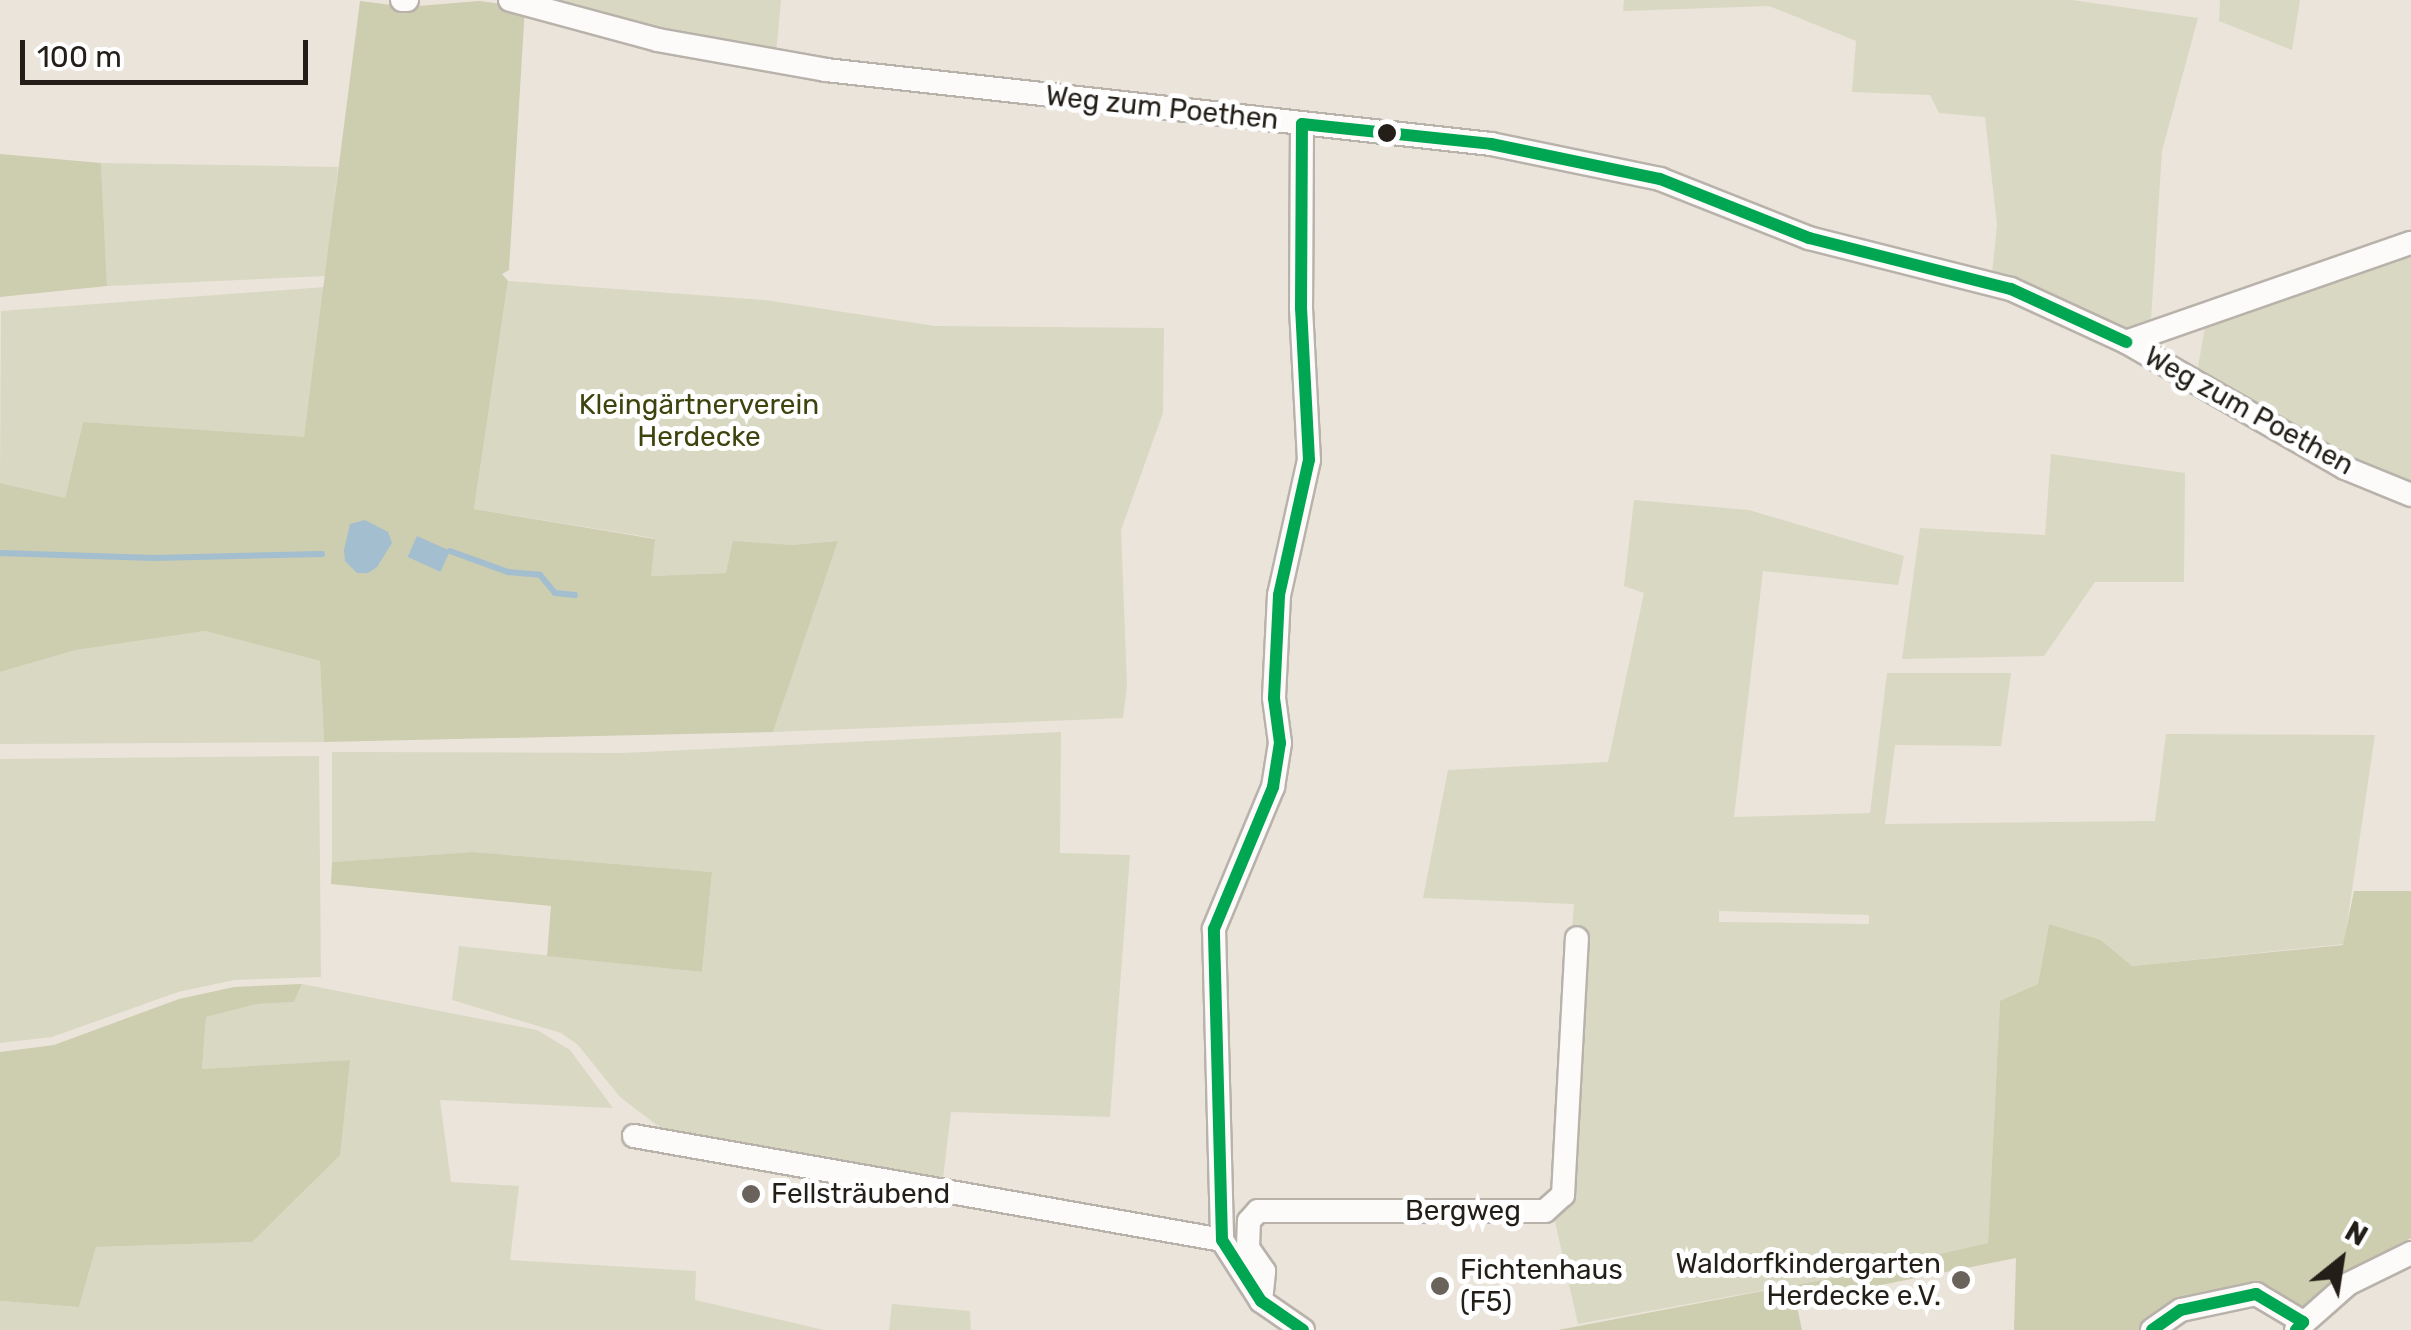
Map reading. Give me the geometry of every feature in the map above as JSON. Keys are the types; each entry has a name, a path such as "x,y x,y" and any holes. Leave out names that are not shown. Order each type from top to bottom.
{"street":[{"name":"Weg zum Poethen","path":"510,0 658,40 826,70 1491,144 1660,179 1809,238 2011,288 2126,342 2345,468 2411,494"},
{"path":"1302,124 1300,308 1308,460 1279,596 1274,698 1280,743 1273,787 1214,928 1222,1240 1261,1300 1303,1330"},
{"path":"2126,342 2411,243"},
{"name":"Bergweg","path":"1261,1300 1264,1271 1248,1248 1249,1221 1258,1211 1545,1211 1563,1195 1578,938"},
{"path":"634,1136 1222,1240"},
{"path":"2152,1330 2181,1310 2246,1294 2256,1294 2300,1326 2348,1284 2411,1253"}],"green space":[{"path":"548,0 781,0 776,54 658,31"},
{"path":"1624,0 2072,0 2198,18 2162,151 2151,319 2123,329 1992,274 1997,225 1985,117 1939,113 1930,95 1852,92 1856,41 1769,6 1623,11"},
{"path":"2220,0 2300,0 2292,50 2219,21"},
{"path":"360,1 407,7 479,1 525,7 509,270 502,274 508,281 474,509 655,539 651,576 726,573 733,541 791,545 838,541 773,732 324,742 320,661 205,631 76,650 0,672 0,483 65,498 83,422 304,437"},
{"path":"0,154 101,163 107,286 0,297"},
{"path":"101,163 338,167 326,276 107,286"},
{"path":"2411,251 2411,484 2346,457 2197,373 2206,321"},
{"name":"Kleingärtnerverein Herdecke","path":"508,281 765,300 935,326 1164,328 1163,413 1121,530 1127,686 1123,718 773,732 838,541 791,545 726,573 650,576 654,538 474,509"},
{"path":"325,287 304,438 83,422 65,498 0,483 1,311"},
{"path":"2051,454 2185,473 2184,582 2095,582 2044,656 1902,659 1920,528 2045,535"},
{"path":"1634,500 1749,510 1904,556 1898,585 1763,571 1734,817 1870,813 1887,673 2011,673 2001,746 1895,745 1885,824 2155,821 2166,734 2375,735 2344,944 2132,966 2101,940 2049,924 2038,984 2000,1002 1988,1243 1842,1276 1578,1324 1552,1208 1574,904 1423,898 1448,770 1608,762 1644,593 1624,586","holes":["1719,911 1869,915 1869,924 1719,922"]},
{"path":"205,631 320,661 324,742 0,744 0,672 76,650"},
{"path":"1061,732 1060,853 1130,855 1110,1117 951,1112 942,1187 666,1132 620,1097 578,1045 561,1033 452,1000 459,946 702,972 712,872 473,852 332,862 332,752 623,753"},
{"path":"319,756 321,977 234,980 178,992 52,1037 0,1043 0,759"},
{"path":"473,852 712,872 702,972 547,956 551,906 331,884 332,862"},
{"path":"2354,891 2411,891 2411,1238 2340,1274 2299,1315 2260,1290 2148,1330 2014,1330 2016,1258 1796,1302 1802,1330 1558,1330 1842,1276 1988,1243 2000,1001 2038,984 2049,924 2101,940 2132,966 2343,945"},
{"path":"302,984 537,1030 570,1050 613,1108 440,1100 451,1182 519,1186 510,1260 696,1271 695,1300 824,1330 0,1330 0,1301 79,1307 96,1247 252,1242 350,1060 202,1069 206,1017 257,1004 294,1002"},
{"path":"302,984 294,1002 257,1004 206,1017 202,1069 350,1060 340,1155 252,1242 96,1247 79,1307 0,1301 0,1052 54,1045 179,999 234,987"},
{"path":"892,1304 970,1311 971,1330 889,1330"}],"water":[{"path":"365,520 388,532 392,543 377,567 368,573 357,573 345,561 344,550 350,524"},
{"path":"417,536 450,551 441,572 408,557"}],"waterway":[{"path":"450,551 508,572 540,575 555,593 575,595"},
{"path":"0,553 154,558 322,554"}],"transit line":[{"path":"1303,1330 1261,1301 1222,1240 1214,929 1273,787 1280,743 1274,698 1279,595 1309,460 1301,308 1302,124 1491,144 1660,179 1809,238 2011,289 2126,342"},
{"path":"2152,1330 2181,1310 2256,1294 2303,1322 2296,1330"}],"place":[{"name":"Fellsträubend","path":"751,1194"},
{"name":"Waldorfkindergarten Herdecke e.V.","path":"1961,1280"},
{"name":"Fichtenhaus (F5)","path":"1440,1286"}]}
